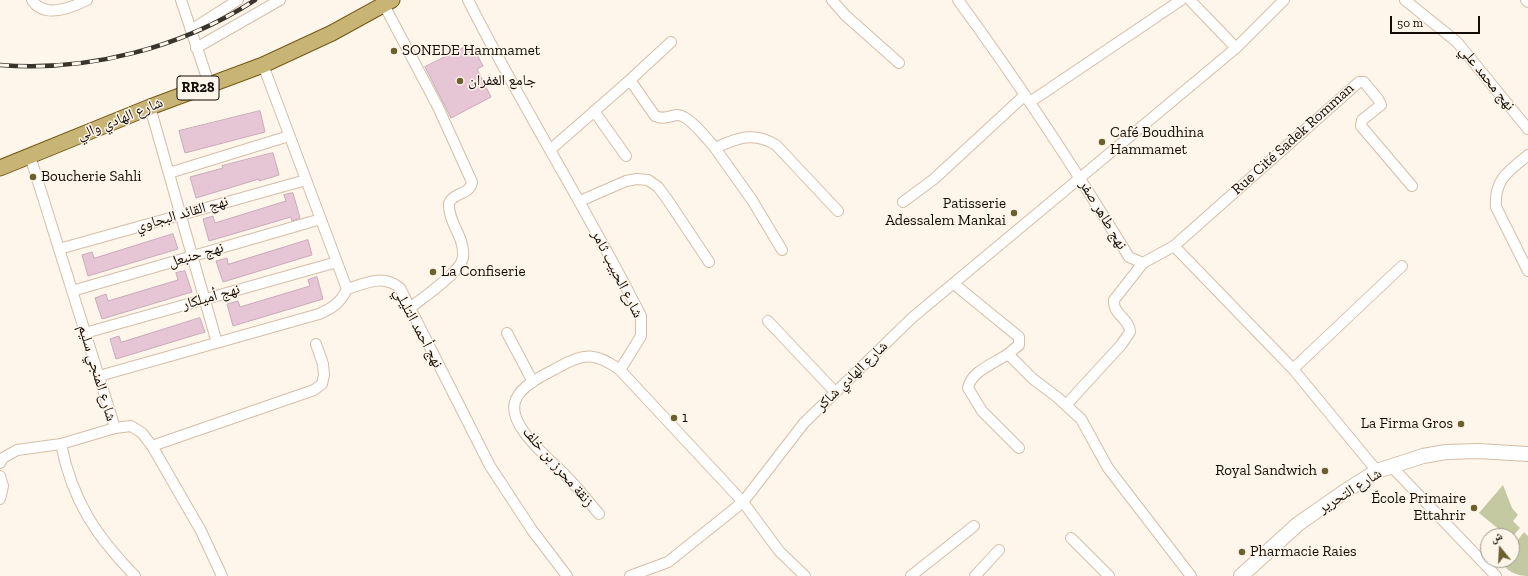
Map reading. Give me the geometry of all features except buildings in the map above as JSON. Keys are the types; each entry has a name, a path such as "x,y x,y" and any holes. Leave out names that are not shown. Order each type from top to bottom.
{"main road":[{"name":"شارع الهادي والي","path":"0,168 150,107 263,65 332,32 388,2"}],"street":[{"path":"32,0 41,9 49,11 87,0"},
{"path":"181,0 209,84"},
{"path":"191,30 238,0"},
{"path":"196,48 280,0"},
{"name":"شارع الحبيب ثامر","path":"468,0 550,150 580,201 641,316 641,336 620,370"},
{"path":"832,0 845,15 898,63"},
{"name":"نهج طاهر صفر","path":"958,0 1028,98 1129,257 1143,263"},
{"path":"902,202 934,179 1028,98 1181,0"},
{"path":"1190,0 1236,48"},
{"name":"شارع الهادي شاكر","path":"630,576 668,562 743,502 804,423 913,317 1236,48 1284,0"},
{"name":"نهج محمد علي","path":"1405,0 1457,42 1528,129"},
{"path":"388,2 472,182 468,190 453,197 449,203 450,213 462,246 463,257 461,263 452,273 410,308"},
{"path":"550,150 671,42"},
{"path":"99,376 319,314 332,308 340,301 347,288 263,65"},
{"path":"630,80 655,116 666,118 679,115 684,116 702,133 715,148 752,200 782,250"},
{"name":"Rue Cité Sadek Romman","path":"1174,246 1359,82 1364,82 1381,105 1362,120 1361,126 1412,186"},
{"path":"150,107 217,343"},
{"path":"594,111 626,156"},
{"path":"169,173 289,136"},
{"path":"715,148 734,141 756,136 768,140 776,145 838,211"},
{"path":"1528,155 1506,173 1498,184 1495,196 1496,207 1528,271"},
{"name":"شارع المنجي سليم","path":"30,156 115,428 131,426 142,434 152,446 200,531 222,576"},
{"path":"580,201 626,181 637,179 648,180 662,193 709,262"},
{"name":"نهج القائد البجاوي","path":"59,249 306,180"},
{"name":"نهج حنبعل","path":"72,291 321,219"},
{"path":"1066,405 1121,345 1130,332 1128,325 1116,310 1113,304 1114,300 1143,263 1174,246 1293,369 1377,471"},
{"name":"نهج أميلكار","path":"85,333 337,262"},
{"path":"1293,369 1402,266"},
{"name":"نهج أحمد التليلي","path":"347,288 378,280 387,280 400,288 490,466 532,530 567,576"},
{"path":"954,284 1019,337 1018,345 1008,354 971,380 968,388 982,411 1019,448"},
{"path":"768,321 835,392"},
{"path":"507,333 534,382"},
{"path":"152,446 314,390 322,384 324,375 316,344"},
{"path":"1008,354 1033,379 1066,405 1083,422 1090,439 1108,468 1191,576"},
{"name":"زنقة محرز بن خلف","path":"599,514 567,476 541,453 518,421 515,412 516,400 519,394 534,382 568,362 581,357 596,356 620,370"},
{"path":"620,370 743,502 779,551 805,576"},
{"path":"0,463 3,458 17,450 61,444 115,428"},
{"path":"61,444 65,464 79,503 88,520 135,576"},
{"name":"شارع التحرير","path":"1241,576 1298,524 1377,471 1424,456 1446,452 1478,451 1528,454"},
{"path":"1391,466 1496,576"},
{"path":"0,476 3,486 0,499"},
{"path":"911,576 974,526"},
{"path":"1071,538 1109,576"},
{"path":"975,576 999,550"}],"green space":[{"path":"1503,485 1512,508 1518,515 1513,521 1520,528 1497,528 1479,513"},
{"path":"1524,532 1528,536 1528,576 1520,575 1506,568 1520,568 1520,537"}],"railway":[{"path":"0,65 67,65 133,53 165,44 196,31 226,17 255,0"}],"place":[{"name":"SONEDE Hammamet","path":"394,51"},
{"name":"جامع الغفران","path":"460,81"},
{"name":"Café Boudhina Hammamet","path":"1102,142"},
{"name":"Boucherie Sahli","path":"33,177"},
{"name":"Patisserie Adessalem Mankai","path":"1014,213"},
{"name":"La Confiserie","path":"433,272"},
{"name":"1","path":"674,418"},
{"name":"La Firma Gros","path":"1461,424"},
{"name":"Royal Sandwich","path":"1325,471"},
{"name":"École Primaire Ettahrir","path":"1474,508"},
{"name":"Pharmacie Raies","path":"1242,552"}]}
